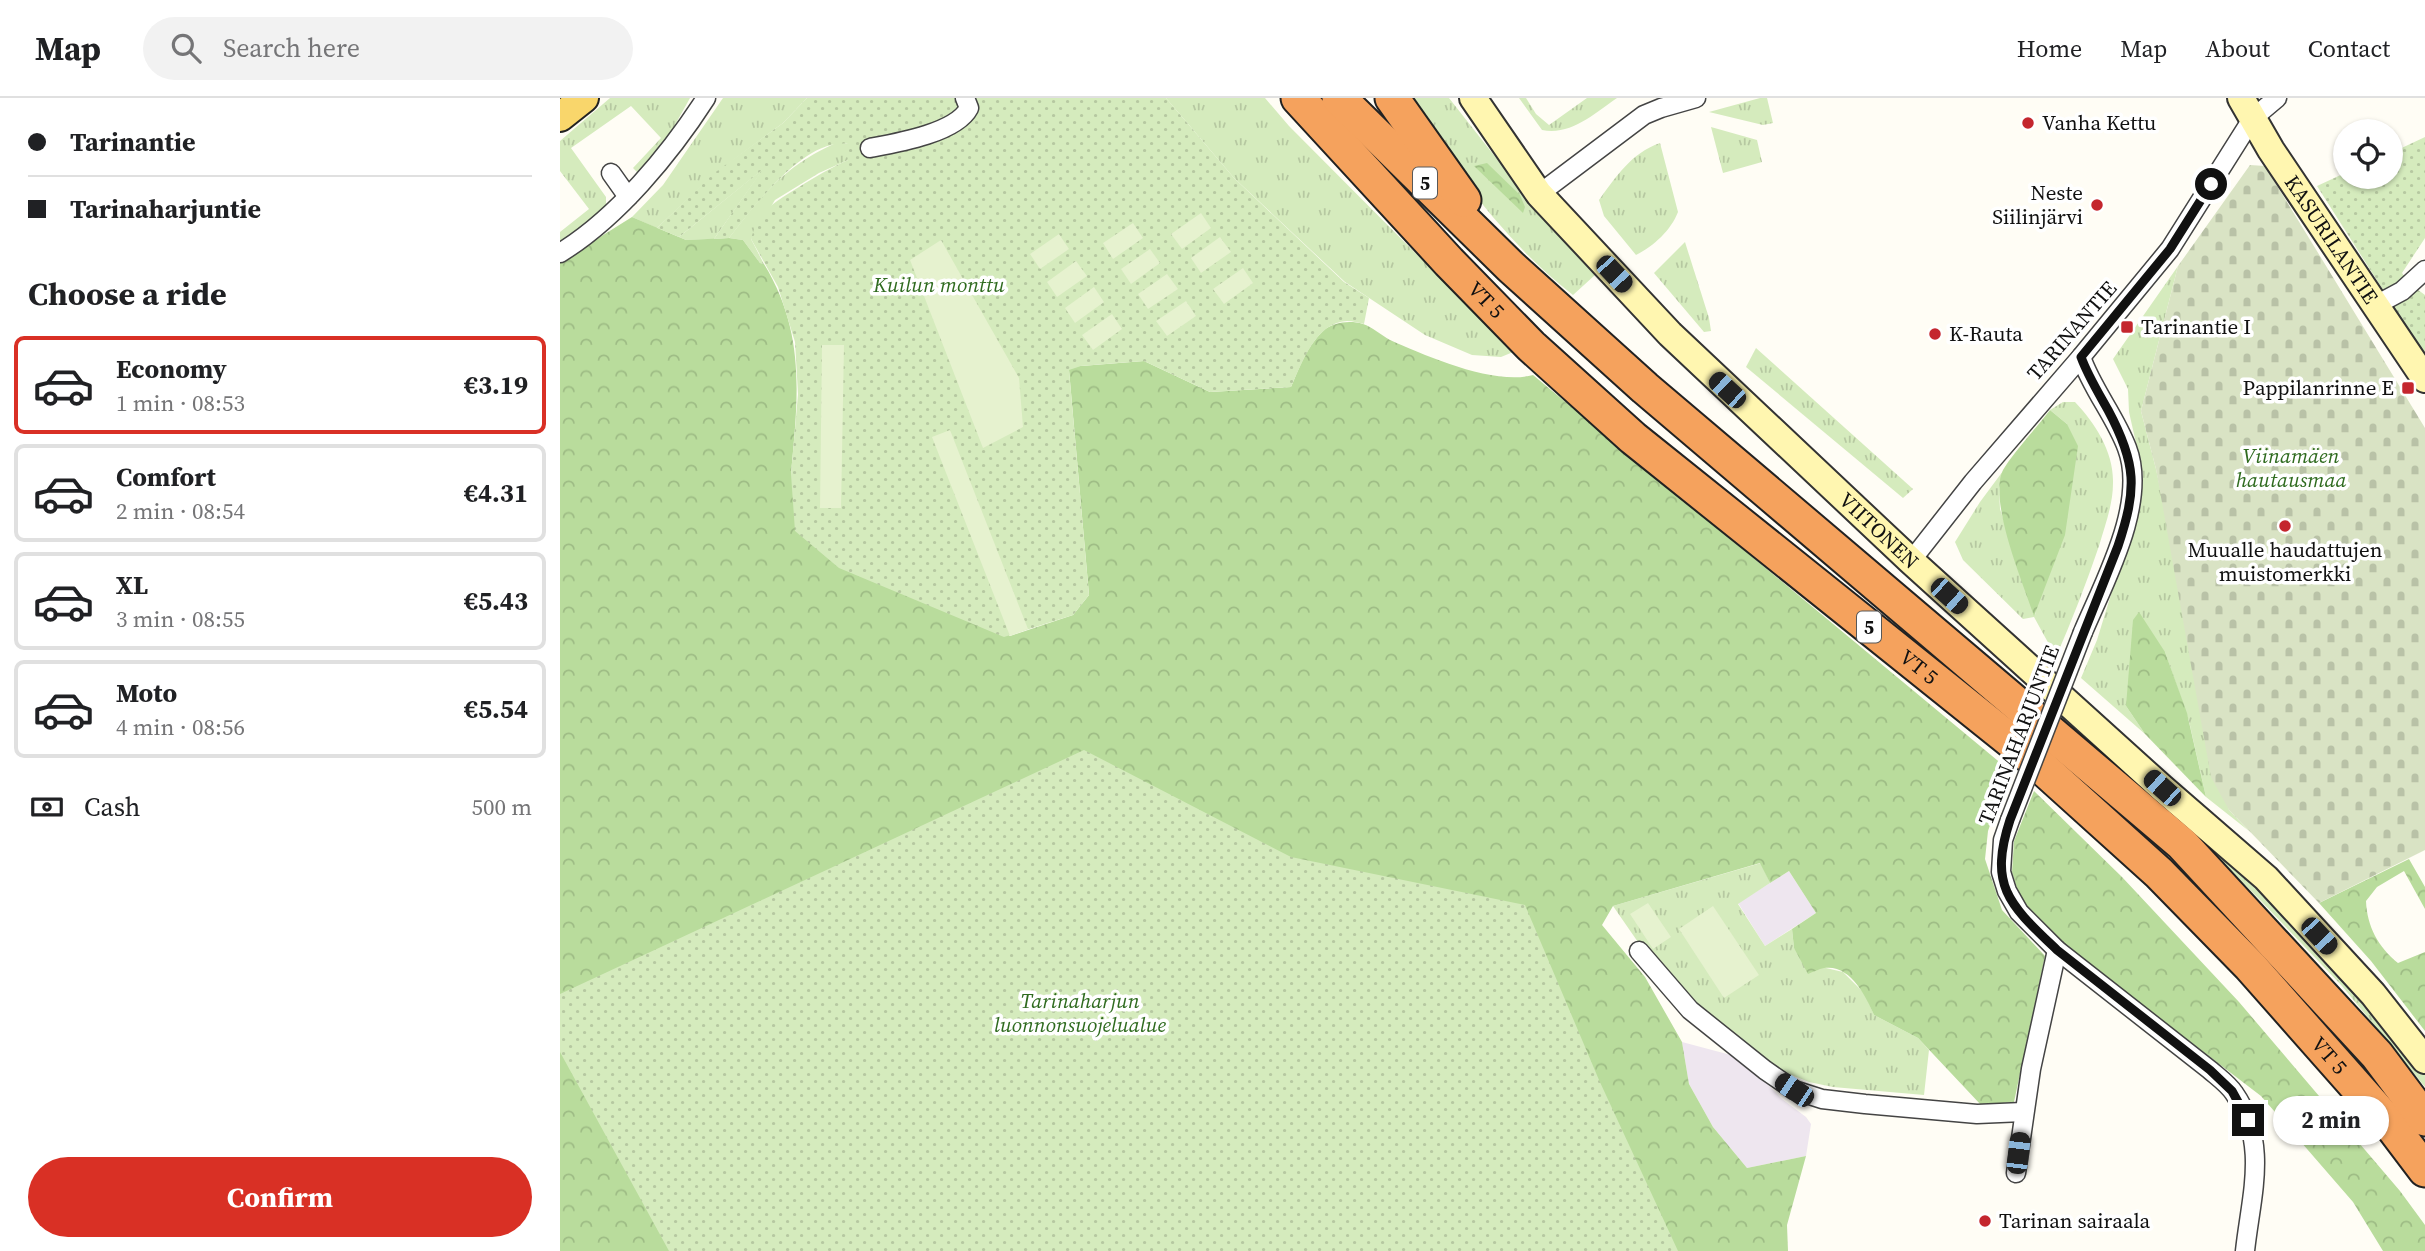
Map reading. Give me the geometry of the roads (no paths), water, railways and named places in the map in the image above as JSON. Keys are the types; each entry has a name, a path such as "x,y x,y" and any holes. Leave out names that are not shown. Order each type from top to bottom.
{"highway":[{"name":"VT 5","path":"1298,98 1485,300 1633,439 2026,753 2159,873 2249,965 2393,1129 2425,1170"},
{"name":"VT 5","path":"1339,98 1511,267 1645,388 2182,844 2378,1055 2425,1119"},
{"path":"1392,98 1511,267"}],"main road":[{"path":"560,117 584,98"},
{"name":"VIITONEN","path":"1473,98 1539,194 1707,371 1910,561 2266,878 2373,994 2425,1060"},
{"name":"KASURILANTIE","path":"2246,109 2425,379"}],"street":[{"path":"560,253 628,197 661,161 706,98"},
{"path":"870,148 944,130 965,117 969,108 965,98"},
{"path":"1539,194 1644,115 1696,98"},
{"name":"TARINANTIE","path":"1910,561 1982,471 2170,249 2246,109 2277,98"},
{"path":"611,173 628,197"},
{"path":"2376,305 2402,291 2425,270"},
{"name":"TARINAHARJUNTIE","path":"2081,357 2087,374 2127,449 2132,488 2130,507 2118,546 2010,820 2000,858 2003,882 2019,912 2057,950 2210,1070 2232,1091 2248,1120 2257,1161 2245,1251"},
{"path":"2016,1173 2023,1112 2057,950"},
{"path":"1639,951 1690,1010 1794,1090 1822,1099 1865,1104 1977,1114 2023,1112"}],"place":[{"name":"Vanha Kettu","path":"2028,123"},
{"name":"Neste Siilinjärvi","path":"2097,205"},
{"name":"Tarinantie I","path":"2127,327"},
{"name":"K-Rauta","path":"1935,334"},
{"name":"Pappilanrinne E","path":"2408,388"},
{"name":"Muualle haudattujen muistomerkki","path":"2285,526"},
{"name":"Tarinan sairaala","path":"1985,1221"}],"park label":[{"name":"Kuilun monttu","path":"939,285"},
{"name":"Viinamäen hautausmaa","path":"2291,468"},
{"name":"Tarinaharjun luonnonsuojelualue","path":"1080,1013"}]}
